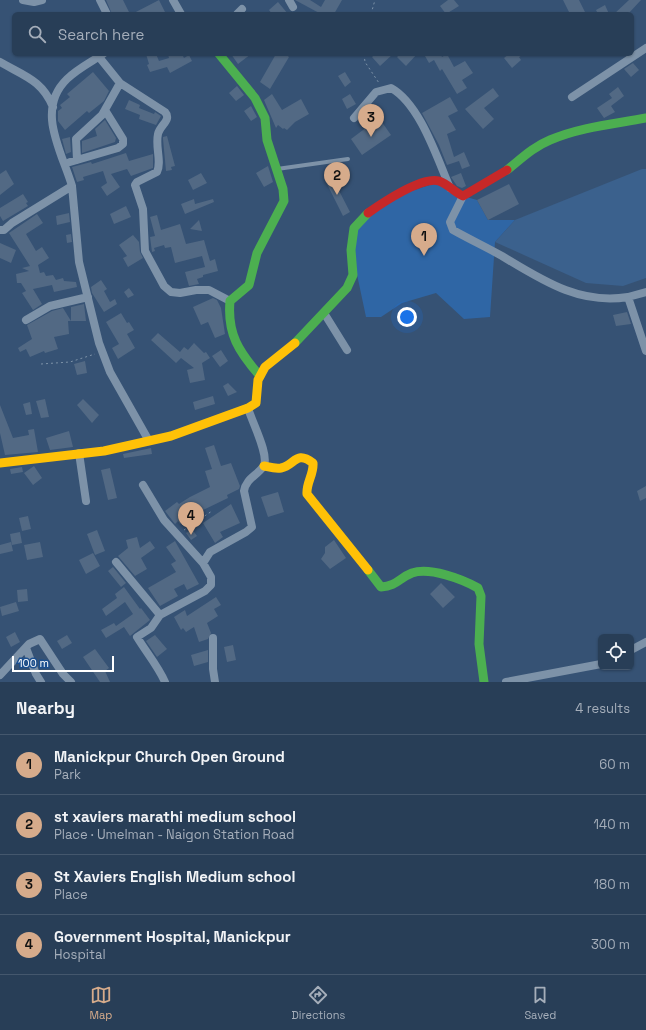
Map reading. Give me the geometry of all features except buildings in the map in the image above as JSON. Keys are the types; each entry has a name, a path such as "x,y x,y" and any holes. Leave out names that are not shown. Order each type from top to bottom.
{"street":[{"path":"23,0 34,2 42,0"},
{"path":"100,0 106,12"},
{"path":"173,0 179,12"},
{"path":"634,56 646,48"},
{"path":"70,163 55,139 53,106 57,92 68,79 100,56"},
{"path":"102,56 120,83 168,115 168,118 158,133 156,147 160,164 159,170 137,182 135,185 143,209 145,251 164,286 171,292 180,293 196,290 209,290 230,301"},
{"path":"221,56 255,98 264,118 267,140 283,189 284,201 257,253 249,284 245,290 230,301 228,311 231,334 242,355 260,376"},
{"path":"572,97 634,56"},
{"path":"0,62 42,86 53,106"},
{"path":"120,83 98,120 76,139 70,163 79,262 102,351 110,372 149,441"},
{"path":"354,118 370,98 383,89 391,88 402,94 415,110 450,188 453,192 463,196"},
{"path":"70,163 118,148 123,144 123,139 105,110"},
{"path":"646,118 580,130 549,140 531,150 508,169 463,196 450,222 453,230 542,281 563,290 581,296 617,299 646,292"},
{"path":"0,463 104,450 149,441 178,433 248,408 256,403 258,380 265,367 302,337 347,288 353,275 351,250 354,228 364,215 398,193 415,186 436,181 450,188"},
{"path":"0,230 4,230 12,223 72,186"},
{"path":"628,297 646,352"},
{"path":"26,320 43,308 88,298"},
{"path":"324,313 347,350"},
{"path":"203,563 210,552 246,532 252,527 252,520 244,491 245,486 264,466 265,453 248,408"},
{"path":"79,453 86,501"},
{"path":"264,466 280,468 296,459 303,457 307,458 313,463 312,476 306,486 307,494 381,587 395,586 417,572 426,572 471,584 478,588 480,596 479,644 484,682"},
{"path":"143,485 164,520 203,563 211,577 211,585 205,591 160,616 151,628 137,637 148,657 159,670 165,682"},
{"path":"116,562 160,616"},
{"path":"213,638 213,669 216,682"},
{"path":"0,675 29,644 40,639 63,674 71,682"},
{"path":"634,648 646,642"},
{"path":"26,648 36,674 41,682"},
{"path":"506,682 598,665"}],"lane":[{"path":"276,169 348,159"}],"path":[{"path":"372,12 376,0"},
{"path":"364,56 365,62 370,71 383,89"},
{"path":"41,364 70,362 87,358 102,351"},
{"path":"177,535 212,511"}],"shaded area":[{"path":"642,169 646,169 646,278 623,286 586,283 495,242 515,220"},
{"path":"439,182 463,196 477,200 488,220 515,220 495,242 490,317 464,319 436,293 402,303 381,317 366,317 355,265 353,227 399,195"}],"traffic: fast":[{"path":"221,56 255,98 265,118 267,140 283,189 284,201 257,253 249,285 230,301 230,323 236,342 246,359 260,376"},
{"path":"507,170 538,146 550,140 597,126 646,118"},
{"path":"295,343 347,288 353,275 351,250 354,228 368,213"},
{"path":"368,570 381,587 391,585 412,573 428,572 446,575 478,588 481,596 479,644 484,682"}],"traffic: slow":[{"path":"0,463 104,451 171,436 248,408 256,403 258,380 265,367 295,343"},
{"path":"264,466 281,468 299,458 307,459 313,463 307,494 368,570"}],"traffic: jam":[{"path":"368,213 402,191 423,182 439,181 463,196 507,170"}],"place":[{"name":"St Xaviers English Medium school","path":"371,137"},
{"name":"st xaviers marathi medium school","path":"337,195"},
{"name":"Manickpur Church Open Ground","path":"424,256"},
{"name":"Government Hospital, Manickpur","path":"191,535"}]}
